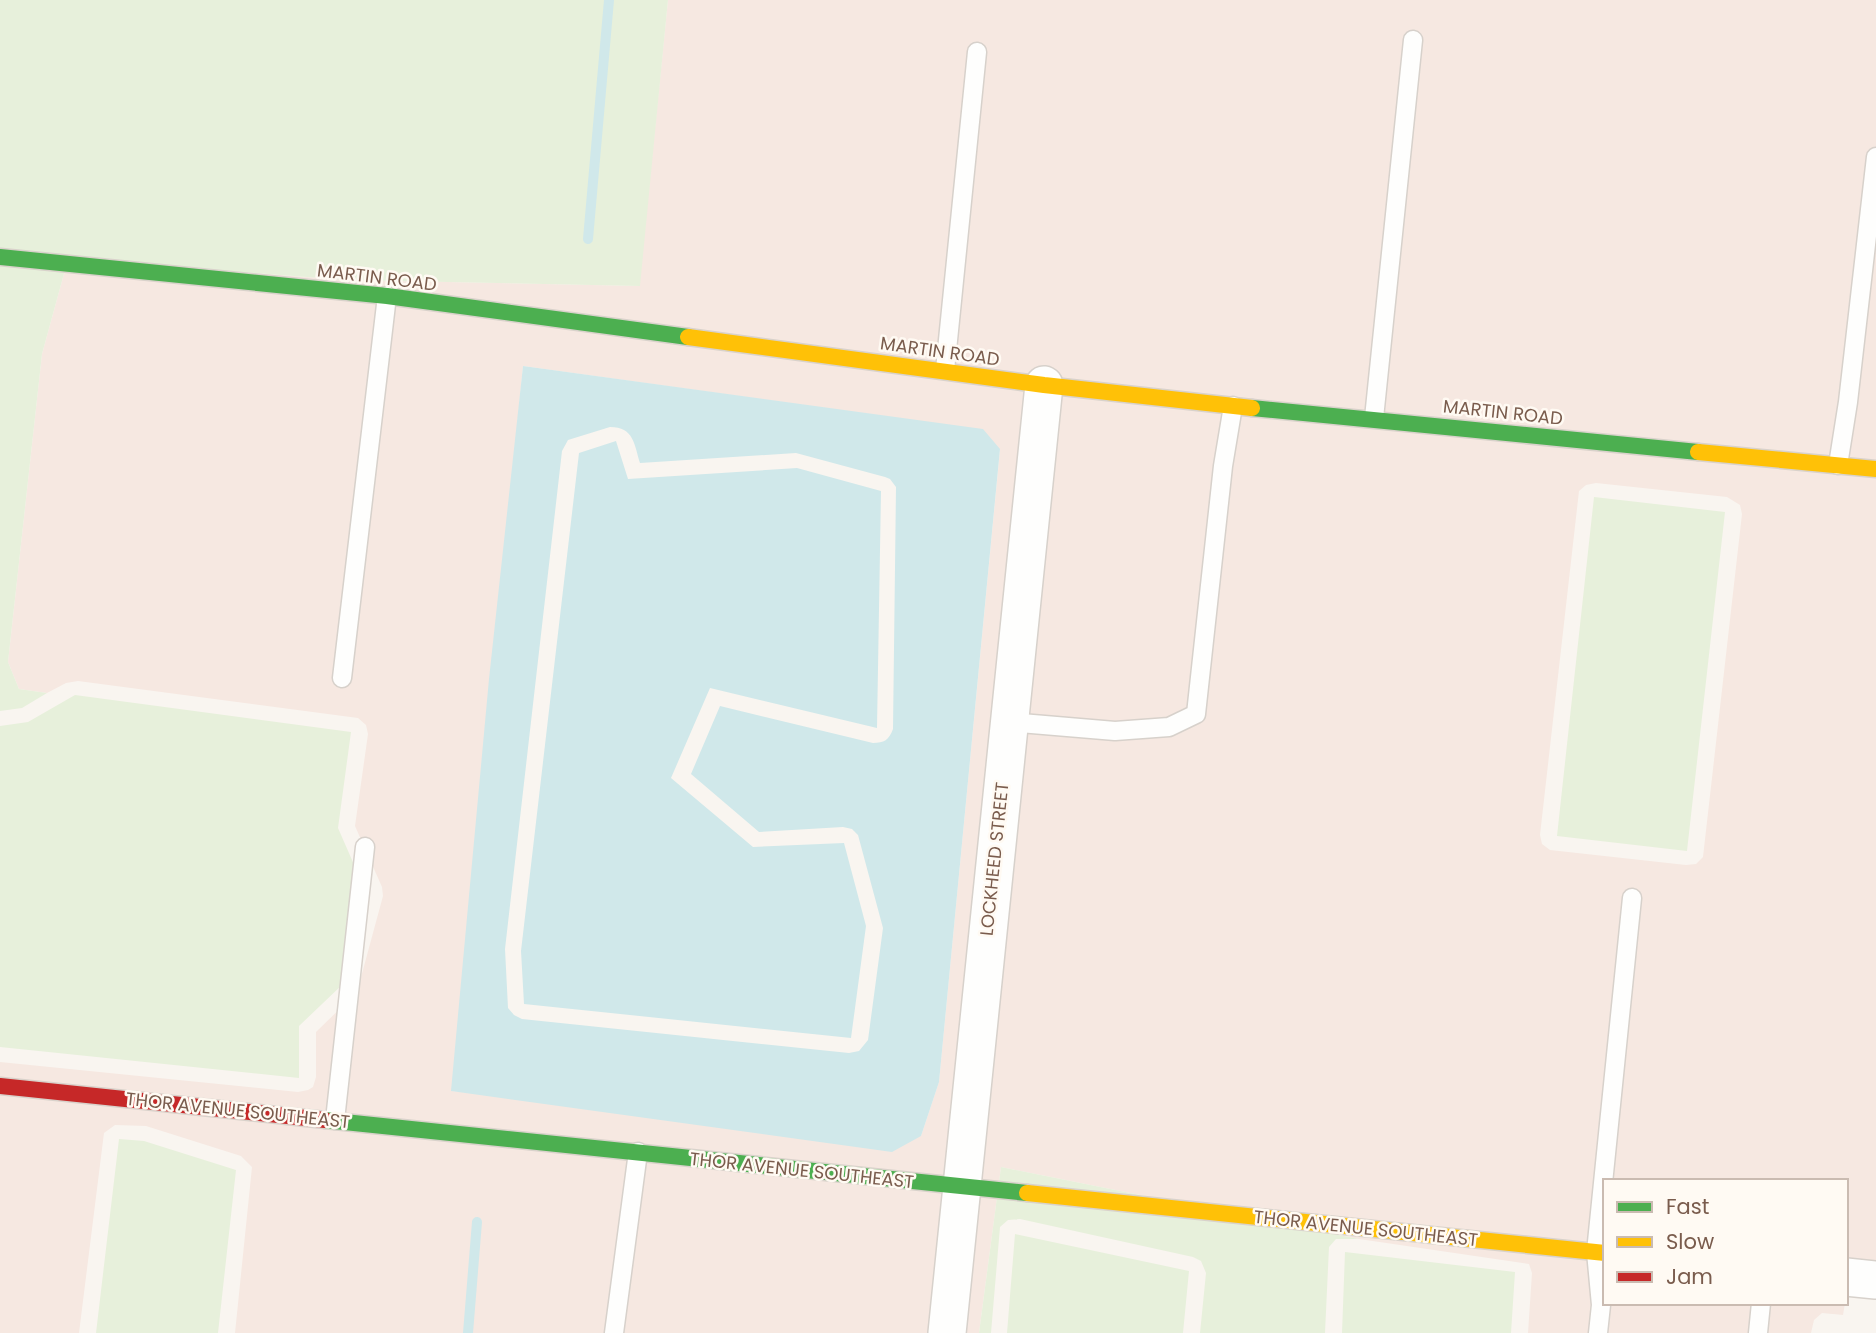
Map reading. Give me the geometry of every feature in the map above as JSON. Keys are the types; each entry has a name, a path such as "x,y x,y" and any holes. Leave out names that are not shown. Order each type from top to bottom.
{"street":[{"name":"MARTIN ROAD","path":"0,257 387,296 1044,384 1876,469"},
{"name":"LOCKHEED STREET","path":"947,1333 1044,384"},
{"name":"THOR AVENUE SOUTHEAST","path":"0,1086 1601,1252"},
{"path":"1848,1277 1876,1280"}],"lane":[{"path":"1374,418 1413,40"},
{"path":"945,370 977,52"},
{"path":"1838,465 1848,402 1876,158"},
{"path":"342,678 387,296"},
{"path":"1009,722 1115,731 1169,727 1196,714 1223,466 1233,405"},
{"path":"335,1120 365,847"},
{"path":"1607,1179 1632,898"},
{"path":"614,1333 638,1152"},
{"path":"1598,1333 1603,1229"},
{"path":"1758,1333 1761,1305"}],"shaded area":[{"path":"668,0 1876,0 1876,1274 1848,1288 1848,1179 1603,1179 1603,1305 1845,1305 1843,1315 1822,1313 1814,1320 1811,1333 1528,1333 1532,1273 1529,1264 1359,1239 1001,1167 979,1333 235,1333 252,1167 241,1156 146,1126 115,1125 104,1133 79,1333 0,1333 0,1062 298,1092 308,1090 313,1087 316,1077 316,1032 357,992 383,896 382,887 355,826 368,734 366,725 358,718 78,681 66,683 47,693 19,689 8,662 42,354 68,259 347,280 639,286","holes":["523,366 983,430 1000,450 939,1082 921,1136 452,1091","1596,483 1727,497 1740,505 1742,514 1703,857 1696,864 1686,865 1550,850 1542,844 1540,835 1579,491 1586,485"]}],"green space":[{"path":"0,0 668,0 640,286 347,280 68,259 42,354 8,662 19,689 47,693 22,708 0,711"},
{"path":"1594,497 1725,512 1687,851 1557,836"},
{"path":"75,695 351,732 338,828 366,892 343,984 299,1026 299,1078 0,1047 0,726 28,722"},
{"path":"119,1139 144,1141 236,1170 218,1333 96,1333"},
{"path":"1001,1167 1359,1239 1336,1239 1329,1247 1325,1333 1200,1333 1206,1273 1201,1261 1020,1219 1008,1220 1000,1227 991,1333 979,1333"},
{"path":"1015,1234 1189,1271 1183,1333 1007,1333"},
{"path":"1345,1252 1515,1272 1511,1333 1342,1333"}],"water":[{"path":"523,366 983,429 1000,449 939,1082 921,1136 892,1152 451,1091 489,679","holes":["610,427 618,428 632,438 640,463 796,453 885,477 896,487 893,729 890,736 873,743 720,706 691,774 759,832 843,827 852,829 858,835 883,928 868,1040 859,1051 849,1053 522,1019 508,1008 505,949 562,451 568,440"]},
{"path":"616,441 628,479 797,468 881,491 877,728 710,688 671,778 753,847 844,843 866,926 851,1038 524,1004 521,951 579,453"}],"waterway":[{"path":"588,239 609,0"},
{"path":"468,1333 477,1222"}],"traffic: fast":[{"path":"0,257 387,296 688,337"},
{"path":"1252,408 1698,452"},
{"path":"325,1120 1027,1193"}],"traffic: slow":[{"path":"688,337 1044,385 1252,408"},
{"path":"1698,452 1876,469"},
{"path":"1027,1193 1603,1253"}],"traffic: jam":[{"path":"0,1086 325,1120"}]}
